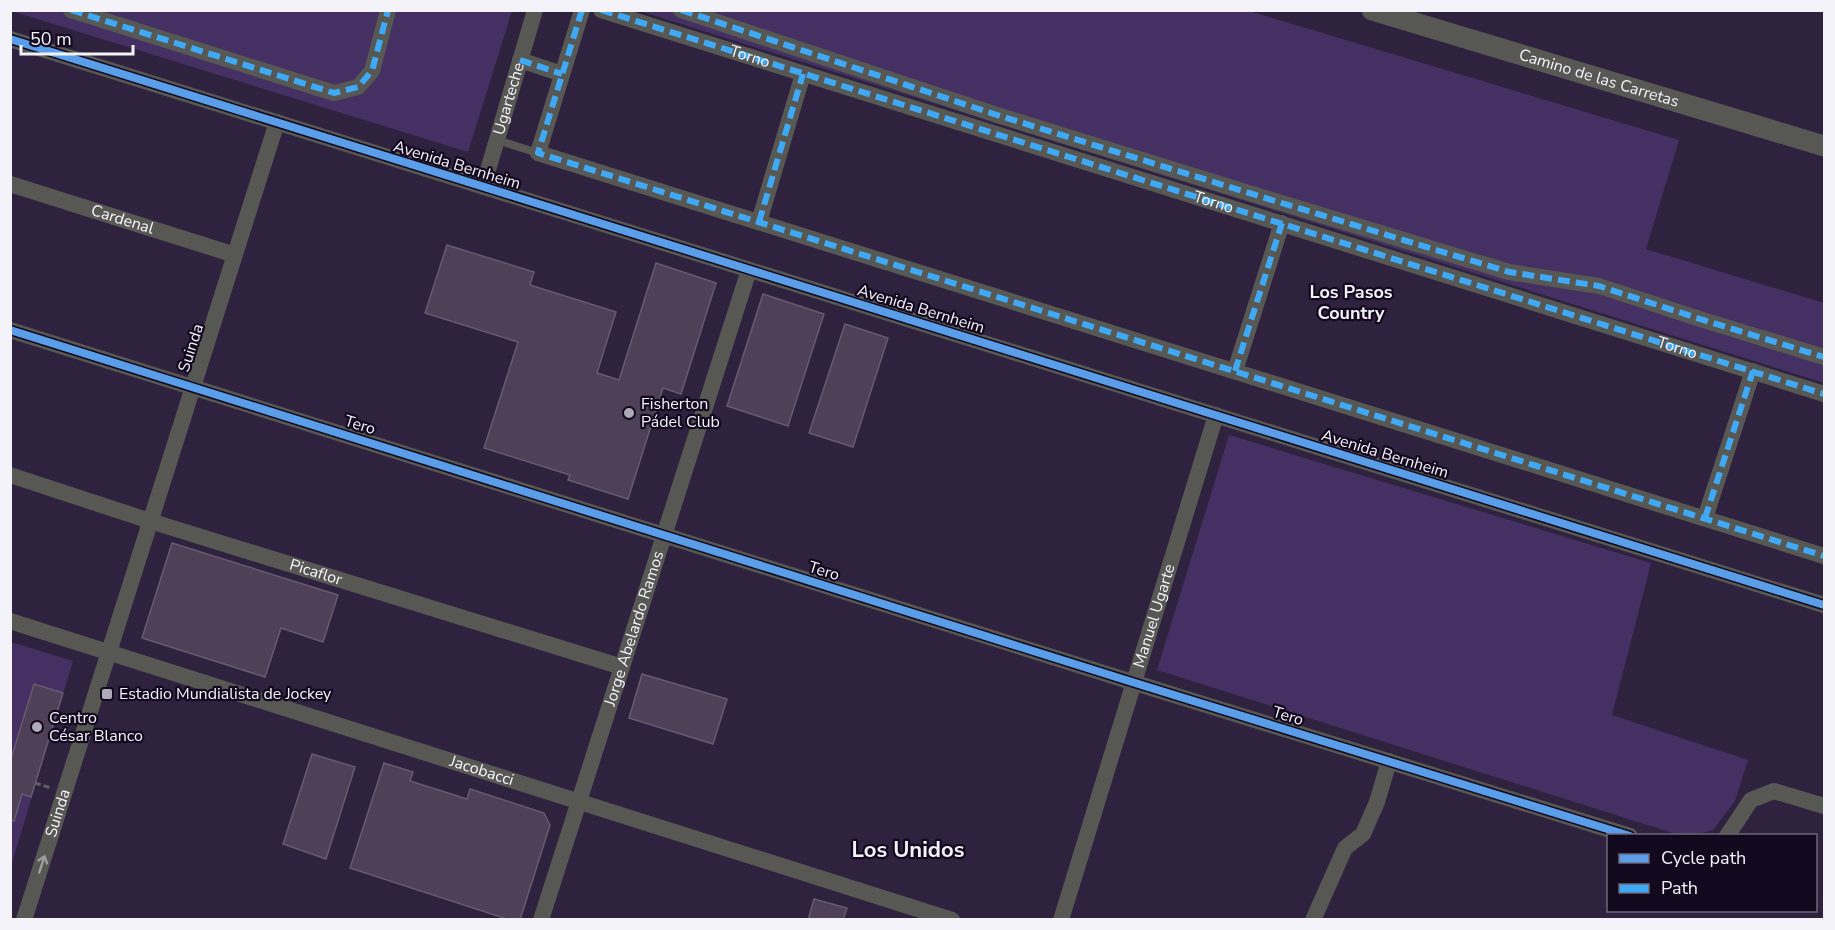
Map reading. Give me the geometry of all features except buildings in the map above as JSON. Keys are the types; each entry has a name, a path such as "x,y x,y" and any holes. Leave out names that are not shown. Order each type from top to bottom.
{"street":[{"path":"71,10 334,93 358,87 372,71 388,10"},
{"name":"Ugarteche","path":"483,187 535,10"},
{"path":"582,10 538,153 1824,556"},
{"name":"Torno","path":"601,10 1824,394"},
{"path":"681,10 985,111 1509,272 1599,286 1700,320 1824,357"},
{"name":"Camino de las Carretas","path":"1372,10 1824,146"},
{"name":"Avenida Bernheim","path":"10,39 1824,605"},
{"path":"520,60 562,74"},
{"path":"759,222 803,74"},
{"name":"Suinda","path":"29,918 96,692 277,122"},
{"name":"Cardenal","path":"10,184 235,255"},
{"path":"1235,371 1282,224"},
{"name":"Jorge Abelardo Ramos","path":"541,920 749,270"},
{"name":"Tero","path":"10,330 1624,834"},
{"path":"1705,518 1753,371"},
{"name":"Manuel Ugarte","path":"1061,920 1132,682 1216,415"},
{"name":"Picaflor","path":"10,475 150,521 622,667"},
{"name":"Jacobacci","path":"10,621 952,920"},
{"path":"1313,920 1345,848 1364,834 1377,802 1389,761"},
{"path":"1728,834 1751,800 1774,791 1824,806"}],"lane":[{"path":"497,140 538,153"}],"shaded area":[{"path":"11,11 512,11 468,152"},
{"path":"640,11 1249,11 1679,140 1646,249 1824,303 1824,383"},
{"path":"1229,435 1651,563 1612,715 1748,760 1735,801 1713,830 1698,834 1676,834 1157,670"},
{"path":"11,642 73,661 11,866"}],"marked path":[{"path":"71,10 334,93 358,87 372,71 388,10"},
{"path":"582,10 538,153 1824,556"},
{"path":"601,10 1824,394"},
{"path":"681,10 997,115 1275,201 1509,272 1599,286 1824,357"},
{"path":"520,60 562,74"},
{"path":"759,222 803,74"},
{"path":"1235,371 1282,223"},
{"path":"1705,518 1753,371"}],"cycle path":[{"path":"10,39 1824,605"},
{"path":"10,330 1624,834"}],"place":[{"name":"Fisherton Pádel Club","path":"629,413"},
{"name":"Estadio Mundialista de Jockey","path":"107,694"},
{"name":"Centro César Blanco","path":"37,727"}],"district":[{"name":"Los Pasos Country","path":"1351,302"},
{"name":"Los Unidos","path":"908,850"}]}
